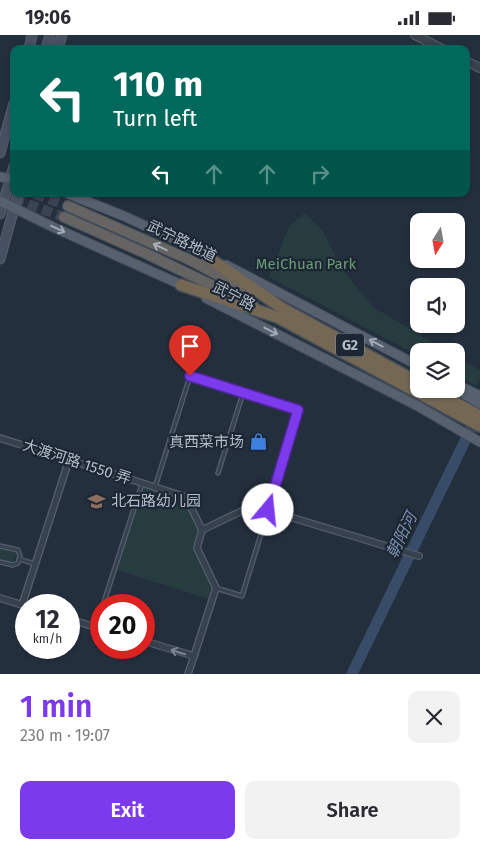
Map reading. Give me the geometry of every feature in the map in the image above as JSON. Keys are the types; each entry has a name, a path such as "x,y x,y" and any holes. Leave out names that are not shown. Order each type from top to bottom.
{"highway":[{"name":"武宁路地道","path":"68,206 190,260 280,312"},
{"name":"武宁路地道","path":"64,217 280,312"},
{"path":"197,250 280,312"},
{"path":"181,285 280,312"},
{"name":"G2","path":"280,312 410,378"},
{"name":"G2","path":"280,312 480,427"},
{"path":"447,398 480,416"}],"main road":[{"path":"0,153 10,117"},
{"path":"0,214 2,201 10,183"},
{"path":"0,259 17,197"},
{"name":"武宁路","path":"76,197 126,217 197,250 410,361"},
{"name":"武宁路","path":"2,201 181,285 416,405 479,440"},
{"path":"473,395 480,404"}],"street":[{"path":"414,35 434,45"},
{"name":"大渡河路 1550 弄","path":"0,438 186,497 202,530"},
{"path":"27,594 70,459"},
{"path":"188,674 216,588 197,548 202,530 248,508 260,508 419,556"},
{"path":"0,598 15,602"},
{"path":"155,644 194,656"}],"lane":[{"path":"155,487 190,376 298,410 242,596 216,588"},
{"path":"218,473 242,393"},
{"path":"107,594 142,483"},
{"path":"0,546 18,550 20,556 18,563 13,565 0,562"},
{"path":"19,559 35,564"}],"green space":[{"name":"MeiChuan Park","path":"305,213 323,231 341,268 373,307 410,329 410,333 417,333 434,343 410,343 410,351 269,277 289,226"},
{"path":"465,362 480,370 480,378 476,386 465,380"},
{"path":"142,483 186,497 202,530 197,548 216,588 212,600 117,570"},
{"path":"0,547 15,551 14,562 0,560"}],"waterway":[{"name":"朝阳河","path":"352,674 478,414"}],"tunnel":[{"path":"0,194 64,217"},
{"path":"43,197 68,206"}],"place":[{"name":"真西菜市场","path":"258,442"},
{"name":"北石路幼儿园","path":"97,501"}],"route":[{"path":"190,376 298,410 268,510"}]}
